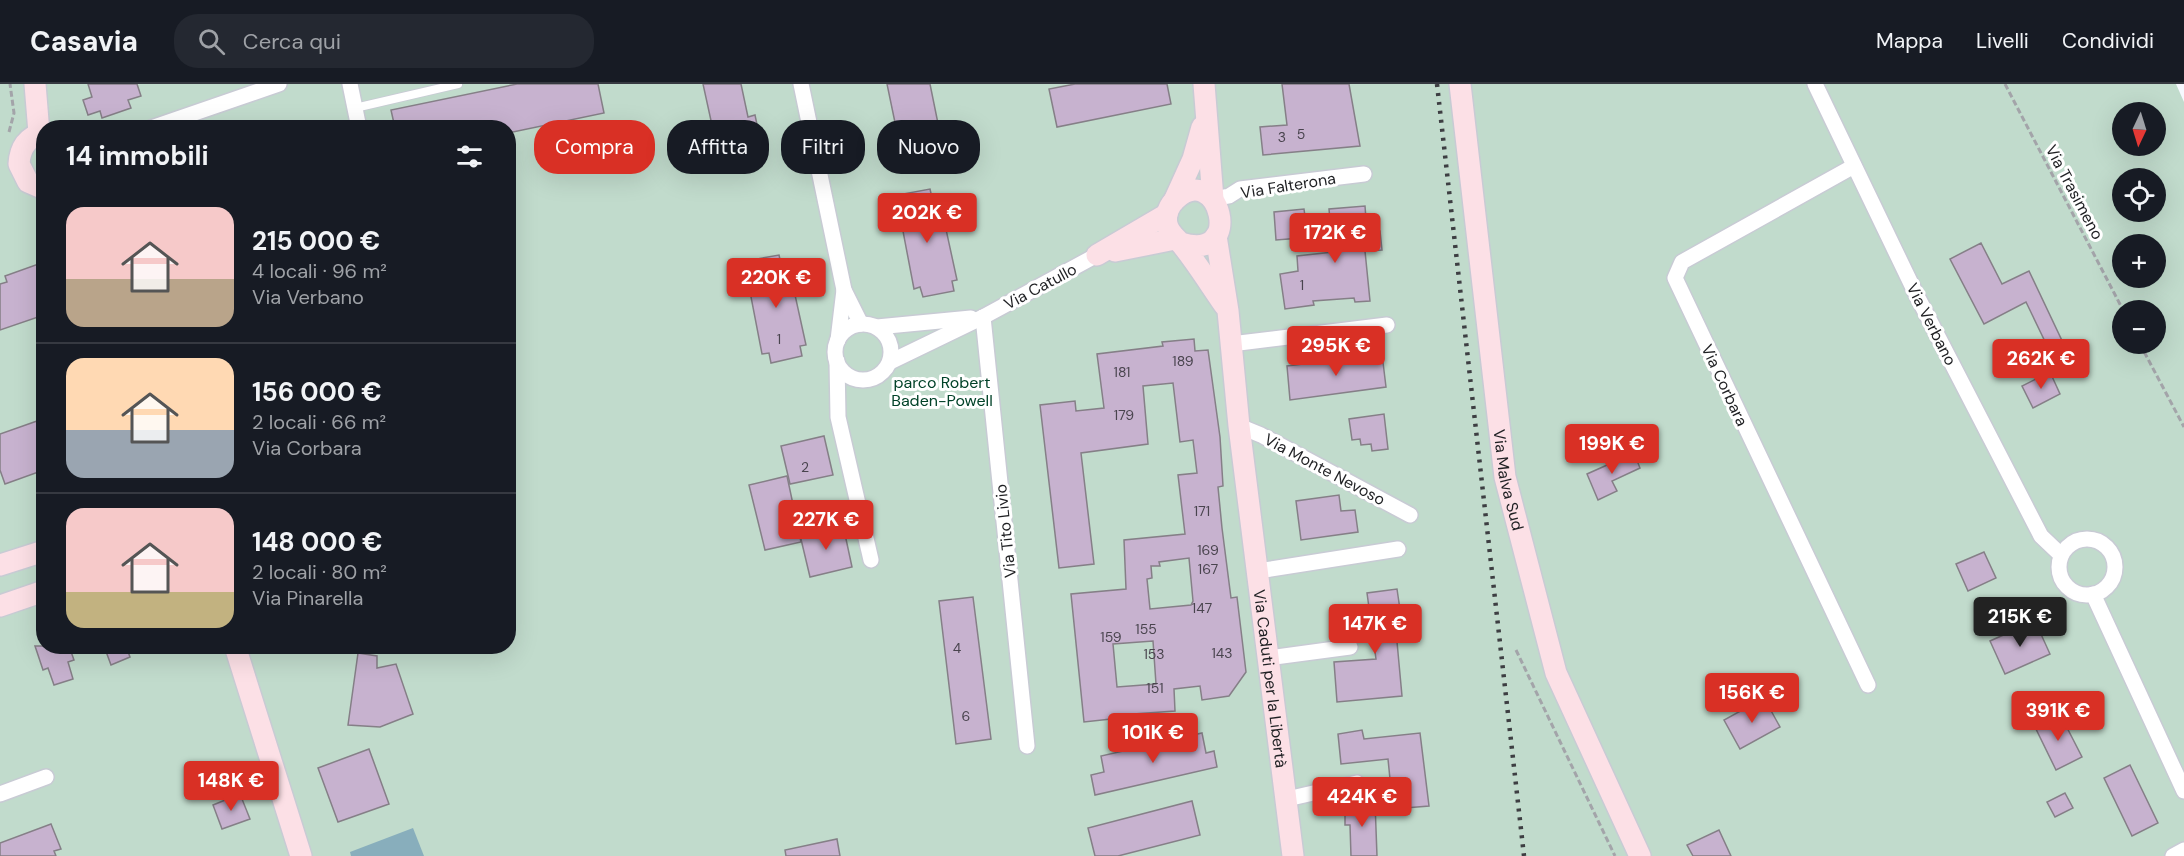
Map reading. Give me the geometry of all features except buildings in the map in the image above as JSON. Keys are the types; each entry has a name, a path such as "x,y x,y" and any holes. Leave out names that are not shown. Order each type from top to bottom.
{"street":[{"path":"35,84 39,120"},
{"path":"350,84 357,120"},
{"path":"801,84 844,291 861,324 848,328 838,340"},
{"path":"1204,84 1213,199"},
{"name":"Via Malva Sud","path":"1460,84 1505,477 1556,673 1640,856"},
{"name":"Via Verbano","path":"1815,84 1916,294 2041,536 2061,555"},
{"path":"173,120 269,85"},
{"path":"1206,112 1193,159 1171,207 1167,223 1228,311"},
{"path":"36,136 23,145 19,164 28,182 36,186"},
{"name":"Via Corbara","path":"1854,166 1682,262 1675,278 1868,685"},
{"name":"Via Falterona","path":"1213,199 1229,196 1240,189 1364,174"},
{"path":"1189,192 1206,194 1213,199 1221,213 1220,229 1216,236 1200,246 1178,241 1097,255 1171,207 1189,192"},
{"name":"Via Caduti per la Libertà","path":"1216,236 1228,311 1239,426 1293,856"},
{"name":"Via Catullo","path":"838,417 847,392 861,380 879,376 890,362 983,317 1097,255"},
{"path":"844,291 838,340 838,417 871,560"},
{"name":"Via Catullo","path":"861,324 877,327 983,317"},
{"name":"Via Tito Livio","path":"983,317 1027,746"},
{"path":"1231,344 1387,325"},
{"path":"877,327 884,332 891,346 890,362"},
{"path":"837,361 846,374 861,380"},
{"name":"Via Monte Nevoso","path":"1239,426 1262,435 1410,515"},
{"path":"2082,539 2100,542 2107,548 2114,561 2114,571 2107,586 2092,594 2075,592 2068,587 2059,572 2061,555 2073,542 2082,539"},
{"name":"Via Caduti per la Libertà","path":"1258,571 1398,549"},
{"path":"0,566 36,554"},
{"path":"0,606 36,594"},
{"path":"2092,594 2184,791"},
{"path":"1268,658 1350,647"},
{"path":"238,654 301,856"},
{"path":"0,794 46,777"},
{"path":"1287,799 1358,783"},
{"path":"2173,856 2184,850"}],"lane":[{"path":"355,108 458,84"}],"path":[{"name":"Via Trasimeno","path":"2005,84 2118,300"},
{"path":"2145,354 2184,427"},
{"path":"1516,650 1615,856"}],"green space":[{"name":"parco Robert Baden-Powell","path":"0,84 2176,84 2184,102 2184,856 0,856"}],"water":[{"path":"413,828 424,856 351,856 350,852"}],"railway":[{"path":"1437,84 1524,856"}]}
